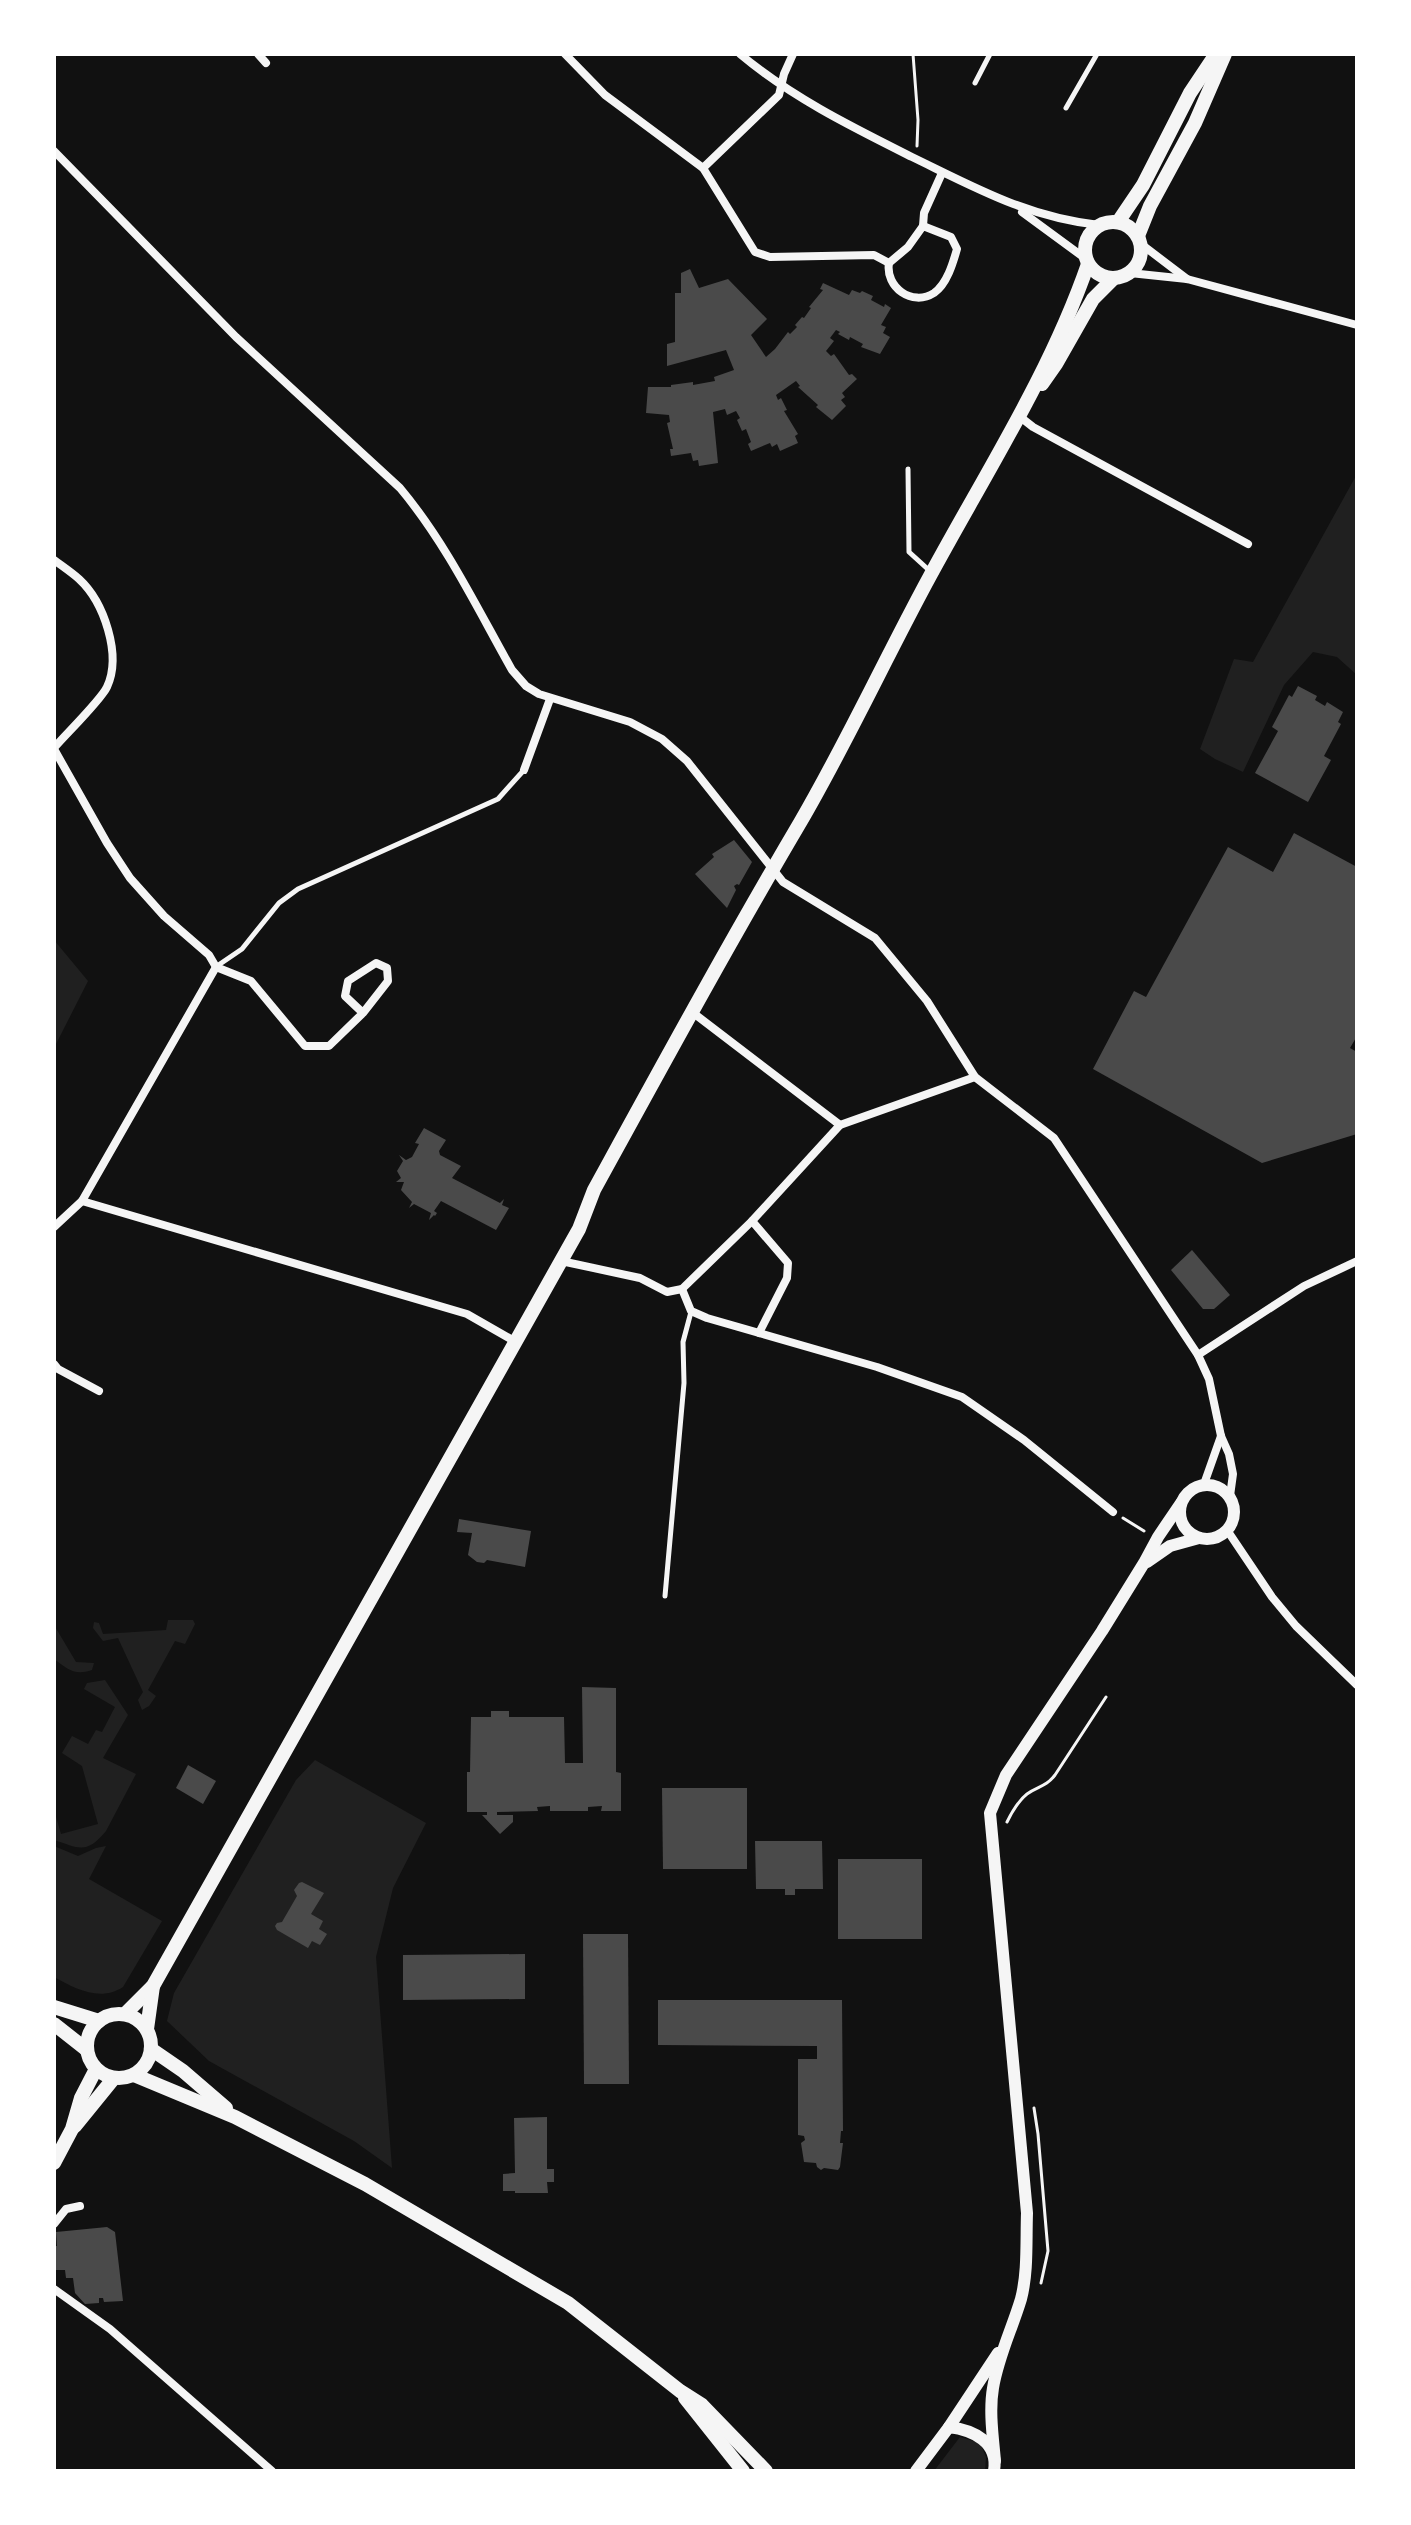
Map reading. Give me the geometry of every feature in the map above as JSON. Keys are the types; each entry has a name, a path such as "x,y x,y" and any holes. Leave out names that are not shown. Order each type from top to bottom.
{"main road":[{"path":"1118,222 1143,185 1190,93 1216,54"},
{"path":"1019,416 1056,364 1093,299 1114,278 1130,273 1140,260 1140,240 1150,206 1195,123 1225,54"},
{"path":"125,2014 153,1986 579,1229 594,1190 729,942 807,809 1019,416 1079,292 1087,262 1087,240 1099,225 1118,222 1126,224 1140,240"},
{"path":"1087,262 1099,275 1114,278"},
{"path":"134,2075 146,2064 151,2049 147,2029 153,1986"},
{"path":"54,2007 99,2021"},
{"path":"147,2029 141,2022 125,2014 107,2016 92,2029 87,2050 90,2060 96,2069 114,2078 134,2075 235,2117 365,2184 537,2284 568,2303 711,2413 766,2471"},
{"path":"54,2024 87,2050"},
{"path":"151,2049 183,2071 235,2117"},
{"path":"72,2129 81,2098 96,2069"},
{"path":"54,2163 72,2129 114,2078"},
{"path":"680,2391 743,2471"}],"street":[{"path":"258,54 266,63"},
{"path":"565,54 605,95 703,168 755,252 770,257 874,255 889,263"},
{"path":"740,54 783,87 851,127 942,173 1014,207 1068,222 1099,225"},
{"path":"703,168 779,95 793,54"},
{"path":"54,151 236,337 400,488 422,514 447,553 512,670 526,686 550,699 630,722 662,739 687,761 783,882 875,938 927,1001 975,1077 1054,1138 1198,1355 1209,1379 1221,1436 1229,1454 1233,1474 1230,1496 1234,1513 1227,1530 1214,1538 1199,1538 1170,1546 1144,1563"},
{"path":"923,226 951,237 957,249 952,267 937,291 924,298 906,294 894,287 887,273 889,263 908,247 923,226 924,213 942,173"},
{"path":"1014,207 1087,262"},
{"path":"1140,240 1187,279"},
{"path":"1130,273 1187,279 1357,325"},
{"path":"1019,416 1033,427 1248,544"},
{"path":"54,560 80,579 93,595 111,646 112,670 107,690 54,748 130,878 164,916 209,955 216,967 251,981 305,1046 329,1046 363,1013 388,981 387,968 376,963 348,981 345,996 363,1013"},
{"path":"524,770 550,699"},
{"path":"54,1227 82,1201 216,967"},
{"path":"692,1012 840,1125"},
{"path":"561,1261 640,1278 667,1292 682,1289 752,1221 840,1125 975,1077"},
{"path":"82,1201 467,1314 516,1342"},
{"path":"752,1221 788,1263 787,1278 759,1333"},
{"path":"1198,1355 1304,1286 1357,1261"},
{"path":"682,1289 691,1311 707,1318 877,1367 962,1397 1024,1440 1113,1512"},
{"path":"54,1364 99,1391"},
{"path":"1204,1484 1221,1436"},
{"path":"994,2466 992,2389 1022,2295 1027,2213 990,1813 1006,1775 1102,1631 1190,1490 1204,1484 1218,1486 1230,1496"},
{"path":"1181,1503 1179,1511 1185,1528 1199,1538"},
{"path":"1227,1530 1272,1597 1296,1626 1357,1685"},
{"path":"54,2224 66,2209 80,2206"},
{"path":"54,2289 110,2329 272,2471"},
{"path":"916,2471 1004,2344"},
{"path":"949,2427 976,2433 988,2444 994,2466"}],"lane":[{"path":"975,83 990,54"},
{"path":"1066,108 1097,54"},
{"path":"908,469 909,552 932,573"},
{"path":"216,967 242,949 279,903 298,889 498,799 524,770"},
{"path":"665,1596 684,1383 683,1342 691,1311"}],"path":[{"path":"913,54 918,120 916,159"},
{"path":"1113,1512 1158,1537"},
{"path":"1007,1832 1008,1820 1015,1807 1028,1794 1047,1785 1106,1697"},
{"path":"1032,2099 1048,2251 1039,2290"}],"shaded area":[{"path":"1357,474 1357,675 1337,657 1313,652 1284,685 1243,772 1200,749 1234,659 1253,662"},
{"path":"54,940 88,981 54,1048"},
{"path":"168,1620 193,1620 195,1624 185,1644 175,1641 148,1690 156,1696 142,1710 138,1700 143,1692 118,1638 103,1641 93,1628 94,1622 99,1623 103,1634 166,1630"},
{"path":"54,1625 76,1662 94,1663 92,1670 76,1672 54,1659"},
{"path":"105,1680 128,1715 103,1758 136,1774 106,1831 93,1844 82,1848 54,1840 54,1810 61,1834 98,1824 82,1766 62,1753 72,1736 88,1744 96,1730 102,1732 115,1707 84,1689 87,1683"},
{"path":"315,1760 426,1823 393,1888 376,1957 392,2168 354,2141 209,2061 167,2021 174,1993 296,1780"},
{"path":"54,1846 78,1856 106,1846 89,1879 162,1921 123,1987 97,1994 54,1977"},
{"path":"960,2437 980,2443 986,2457 985,2471 934,2471"}],"building":[{"path":"690,269 699,288 728,279 767,319 751,335 766,357 804,318 823,290 820,289 823,283 849,295 852,290 862,291 873,296 871,300 891,308 881,325 886,327 883,333 890,337 880,354 861,347 863,344 850,337 849,340 836,330 830,338 834,341 826,351 831,356 834,354 849,375 857,379 842,393 845,397 841,400 846,406 832,420 816,407 818,405 798,387 796,381 776,395 778,400 781,398 787,410 784,411 798,434 795,436 798,443 780,451 777,444 772,447 770,443 751,451 748,444 751,442 746,429 742,431 736,411 727,415 725,409 713,412 718,463 699,466 698,460 693,461 691,453 671,456 669,415 646,413 648,387 715,381 714,377 734,370 726,350 667,366 667,344 675,342 675,293 681,293 681,273"},
{"path":"1298,686 1317,696 1315,700 1325,706 1327,702 1343,712 1338,722 1341,724 1324,756 1331,760 1308,802 1255,773 1278,731 1272,727 1289,695 1292,697"},
{"path":"1294,833 1357,867 1357,1036 1350,1048 1357,1052 1357,1134 1262,1163 1093,1069 1134,991 1146,997 1228,847 1273,872"},
{"path":"734,840 752,862 739,885 734,886 736,890 727,908 695,874 714,857 712,854"},
{"path":"424,1128 446,1140 439,1151 440,1155 461,1166 452,1178 500,1203 504,1199 502,1205 509,1208 496,1230 441,1201 434,1211 437,1213 429,1220 431,1213 414,1204 409,1208 412,1202 401,1190 404,1182 396,1182 401,1178 397,1171 403,1161 399,1155 406,1160 412,1157 419,1144 415,1143"},
{"path":"1192,1250 1230,1295 1214,1309 1203,1309 1171,1270"},
{"path":"459,1519 531,1531 525,1567 487,1560 477,1562 468,1555 472,1533 457,1532"},
{"path":"582,1687 616,1688 616,1772 621,1773 621,1811 601,1811 602,1806 588,1807 588,1811 550,1811 550,1806 537,1807 538,1811 497,1812 497,1815 513,1815 513,1822 500,1834 482,1815 487,1815 487,1812 467,1812 471,1717 491,1717 491,1711 509,1711 509,1717 564,1717 565,1763 583,1763"},
{"path":"188,1765 216,1781 203,1804 176,1788"},
{"path":"662,1788 747,1788 747,1869 663,1869"},
{"path":"755,1841 822,1841 823,1889 795,1889 795,1895 785,1895 785,1889 756,1889"},
{"path":"838,1859 922,1859 922,1939 838,1939"},
{"path":"302,1882 324,1893 311,1914 323,1921 319,1929 327,1934 320,1945 312,1941 308,1948 275,1926 282,1922 297,1896 294,1890"},
{"path":"583,1934 628,1934 629,2084 584,2084"},
{"path":"525,1954 525,1999 403,2000 403,1955"},
{"path":"658,2000 842,2000 843,2131 840,2143 843,2143 838,2170 821,2170 816,2163 804,2162 801,2143 805,2140 804,2136 798,2135 798,2059 817,2059 817,2046 658,2045"},
{"path":"547,2117 547,2169 554,2169 554,2182 547,2182 548,2193 503,2191 503,2174 515,2173 514,2118"},
{"path":"107,2227 115,2232 123,2301 104,2302 103,2298 99,2298 99,2303 85,2304 75,2293 73,2278 66,2278 65,2270 56,2270 56,2232"}]}
